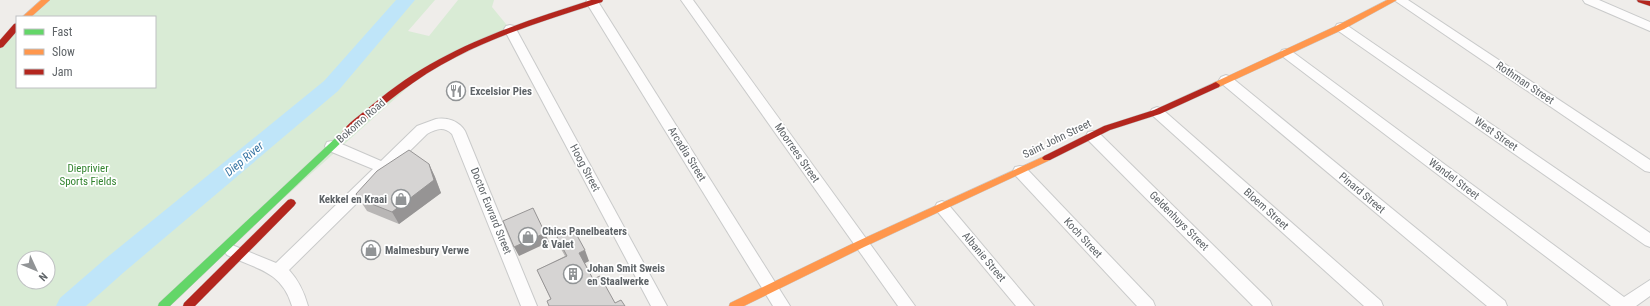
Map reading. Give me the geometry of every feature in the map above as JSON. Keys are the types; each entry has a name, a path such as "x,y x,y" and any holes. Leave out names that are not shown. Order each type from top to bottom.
{"main road":[{"path":"27,16 46,0"},
{"name":"Saint John Street","path":"734,306 861,244 1020,171 1107,128 1157,112 1341,27 1393,0"},
{"path":"1641,0 1650,4"},
{"name":"Bokomo Road","path":"163,306 224,247 340,150 363,118 404,84 459,52 595,3 609,2"},
{"path":"0,45 16,27"},
{"name":"Bokomo Road","path":"361,132 400,99 427,80 465,57 512,33"},
{"path":"188,306 296,198"}],"street":[{"name":"Moorrees Street","path":"688,0 861,244 907,306"},
{"name":"Rothman Street","path":"1400,0 1650,167"},
{"path":"1589,0 1650,27"},
{"name":"Arcadia Street","path":"595,3 782,306"},
{"name":"West Street","path":"1341,27 1650,241"},
{"name":"Hoog Street","path":"512,33 659,306"},
{"name":"Wandel Street","path":"1286,53 1623,306"},
{"name":"Pinard Street","path":"1226,80 1499,306"},
{"name":"Bloem Street","path":"1157,112 1375,306"},
{"name":"Doctor Euvrard Street","path":"384,168 422,130 432,124 445,123 453,126 458,131 529,306"},
{"name":"Geldenhuys Street","path":"1093,136 1264,306"},
{"path":"278,270 384,168 340,150"},
{"name":"Koch Street","path":"1020,171 1147,306"},
{"name":"Albanie Street","path":"942,207 1026,306"},
{"path":"224,247 278,270 292,284 300,306"},
{"path":"1623,306 1650,287"}],"green space":[{"name":"Dieprivier Sports Fields","path":"46,0 435,0 408,31 429,36 458,0 494,0 492,7 510,29 426,71 163,306 0,306 0,45 16,27 16,88 156,88 156,16 27,16"}],"building":[{"path":"409,150 429,164 434,180 392,212 359,199 356,194 377,171"},
{"name":"Chics Panelbeaters & Valet","path":"533,208 545,233 514,247 503,221"},
{"path":"574,230 585,250 579,253 593,279 600,276 615,303 621,300 625,306 549,306 547,301 551,299 537,270 567,256 557,237"}],"waterway":[{"name":"Diep River","path":"69,306 114,266 331,86 406,0"}],"traffic: fast":[{"path":"163,306 345,134"}],"traffic: slow":[{"path":"27,16 46,0"},
{"path":"1216,85 1341,27 1393,0"},
{"path":"734,306 861,244 1047,158"}],"traffic: jam":[{"path":"345,134 395,91 432,66 452,55 505,32 599,0"},
{"path":"1641,0 1650,4"},
{"path":"0,45 16,27"},
{"path":"1047,158 1107,128 1157,112 1216,85"},
{"path":"188,306 291,203"}],"place":[{"name":"Excelsior Pies","path":"456,91"},
{"name":"Kekkel en Kraai","path":"401,199"},
{"name":"Chics Panelbeaters & Valet","path":"528,237"},
{"name":"Malmesbury Verwe","path":"371,250"},
{"name":"Johan Smit Sweis en Staalwerke","path":"573,274"}]}
